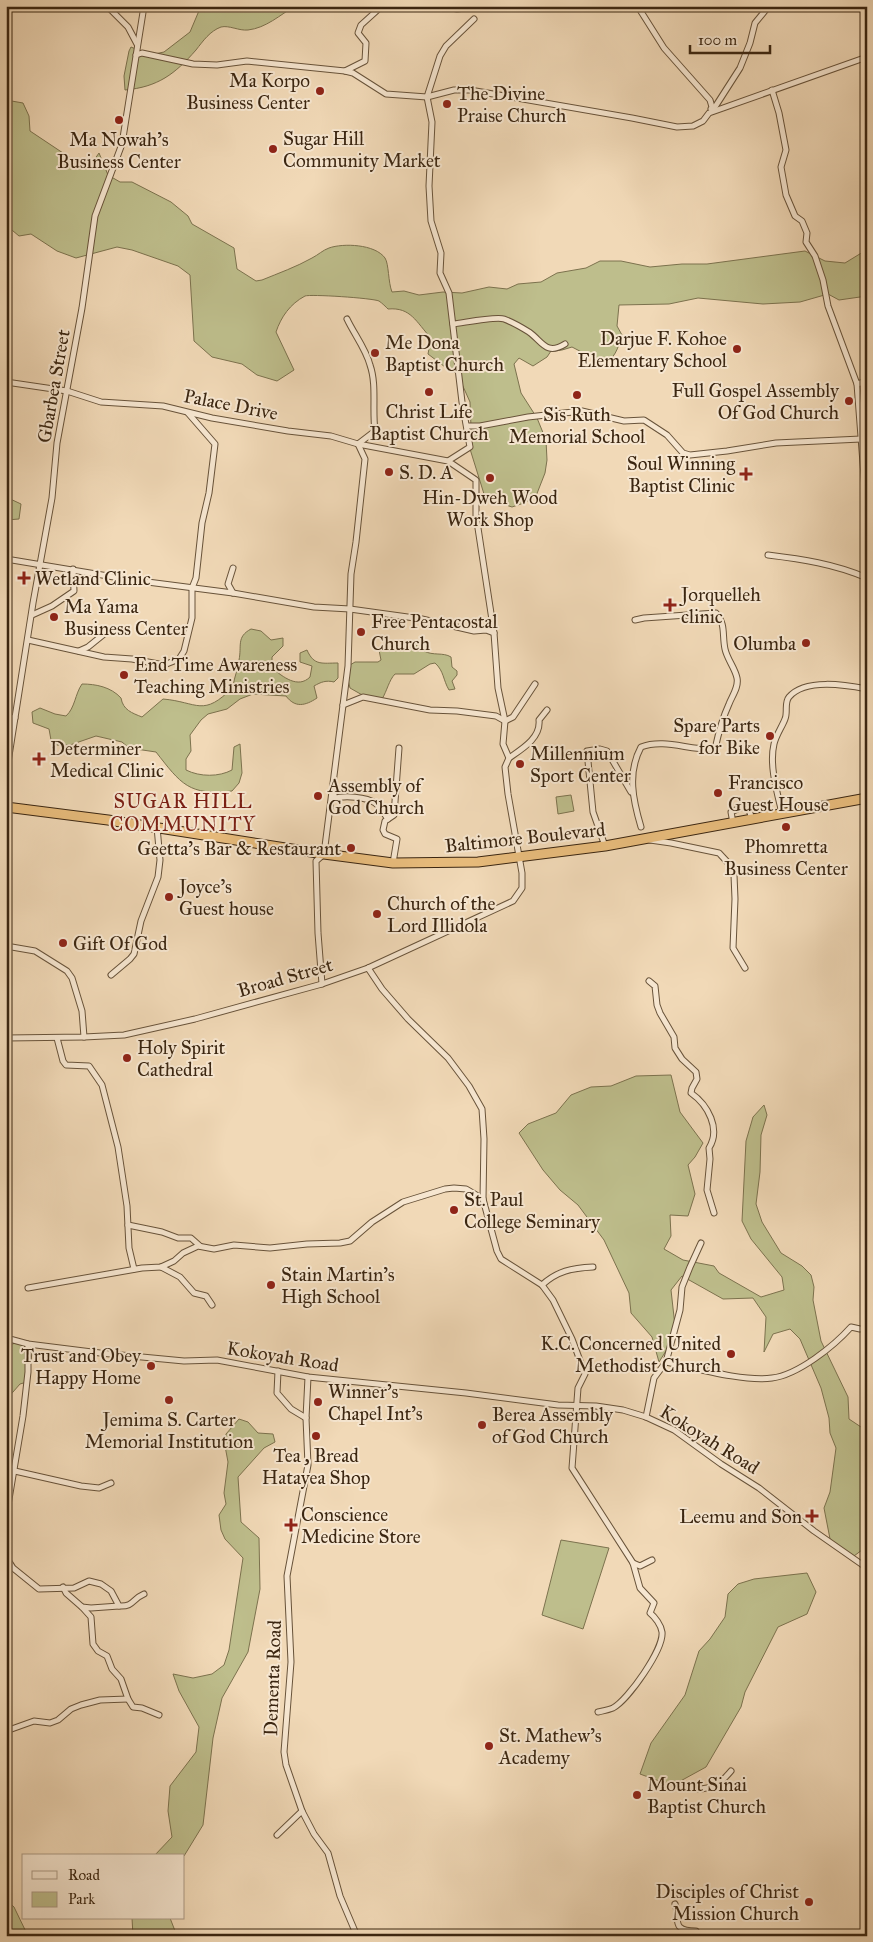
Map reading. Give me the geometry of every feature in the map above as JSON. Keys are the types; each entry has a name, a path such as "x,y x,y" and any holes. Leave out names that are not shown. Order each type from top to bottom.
{"highway":[{"name":"Baltimore Boulevard","path":"6,807 157,827 324,854 393,862 478,862 605,846 867,798"}],"street":[{"path":"108,6 128,28 138,45"},
{"name":"Gbarbea Street","path":"6,775 52,498 56,443 82,308 96,216 122,144 144,6"},
{"path":"344,71 365,61 366,43 358,33 361,24 382,6"},
{"path":"442,6 457,9 474,7"},
{"path":"639,6 664,48 710,100 712,108"},
{"path":"136,55 142,53 204,64 247,61 344,71 353,73 386,94 427,98 454,90 470,90 625,116 676,127 693,126 703,121 712,108 716,107 740,68 750,43 755,23 769,6"},
{"path":"448,462 470,447 462,402 449,293 440,273 441,253 431,220 429,186 432,122 427,98 440,56 446,46 474,19"},
{"path":"709,114 867,57"},
{"path":"772,90 779,113 786,150 781,167 786,195 795,216 802,221 805,227 807,234 806,242 815,256 824,280 828,306 857,384 864,433 861,439 867,514"},
{"path":"453,324 502,318 529,332 542,345 558,348 565,344"},
{"path":"322,984 318,933 316,861 324,854 346,688 351,574 365,459 358,444 375,431 373,411 374,388 370,364 347,319"},
{"path":"857,384 867,381"},
{"name":"Palace Drive","path":"6,382 67,391 101,402 163,406 288,431 331,436 358,444 388,448 448,462 476,480 476,515 494,633"},
{"path":"467,426 480,426 528,416 582,411 624,421 644,420 667,434 683,453 690,455 776,443 861,439"},
{"path":"28,640 104,657 132,659 164,665 179,659 184,651 192,618 192,588 196,578 202,523 209,493 215,444 187,412"},
{"path":"768,555 805,559 852,571 867,578"},
{"path":"6,559 314,607 350,609 422,619 474,631 486,630 494,633"},
{"path":"233,568 228,584 233,593"},
{"path":"32,615 52,606 74,591 73,569"},
{"path":"632,795 635,757 641,747 657,742 704,750 715,749 738,680 725,650 724,628 721,619 716,613 635,620"},
{"path":"78,651 88,647 109,630"},
{"name":"Broad Street","path":"6,1038 84,1038 124,1035 155,1029 322,984 368,968 513,901 522,888 522,873 508,794 506,767 509,758 503,744 505,721 498,688 494,633"},
{"path":"346,688 343,705 363,697 430,710 496,716 505,721 513,717 535,684"},
{"path":"782,813 774,775 774,745 786,717 786,702 789,696 809,686 822,684 844,684 867,689"},
{"path":"509,758 529,745 540,727 540,720 547,710"},
{"path":"6,717 15,718"},
{"path":"393,862 397,840 383,832 385,821 394,815 400,748"},
{"path":"605,846 592,812 587,751 600,749 607,751 632,795 641,827"},
{"path":"334,777 334,799 340,796 370,800 379,806 388,819"},
{"path":"733,823 731,812 742,807 749,810 752,819"},
{"path":"111,974 134,954 141,921 158,876 160,860 157,827"},
{"path":"642,839 712,851 726,860 734,875 733,948 745,968"},
{"path":"6,946 36,951 67,971 72,978 82,1011 84,1038"},
{"path":"368,968 382,989 408,1019 448,1058 469,1086 482,1109 484,1139 483,1199 497,1251 501,1259 542,1285 553,1300 572,1339 585,1374 578,1388 572,1468 633,1563 640,1588 654,1603 650,1613 656,1618 662,1630 661,1644 639,1682 612,1708 598,1712"},
{"path":"649,981 655,986 660,1013 674,1036 675,1048 682,1059 696,1072 697,1079 691,1093 706,1105 714,1127 713,1142 709,1148 707,1190 714,1213"},
{"path":"57,1038 63,1061 66,1065 90,1066 102,1085 118,1147 130,1255 134,1269"},
{"path":"128,1225 162,1232 178,1238 190,1238 200,1246 214,1249 234,1245 270,1248 340,1243 357,1237 372,1222 395,1206 419,1196 454,1188 474,1192 483,1199"},
{"path":"646,1417 654,1378 666,1362 680,1310 682,1287 702,1243"},
{"path":"28,1288 161,1266 174,1261 183,1253 200,1246"},
{"path":"161,1266 180,1277 194,1293 206,1296 212,1305"},
{"path":"542,1285 556,1273 576,1268 592,1267"},
{"path":"666,1362 727,1374 772,1378 794,1371 821,1353 852,1327 860,1329"},
{"name":"Kokoyah Road","path":"6,1338 28,1344 184,1361 217,1360 308,1377 623,1410 646,1417 674,1430 721,1464 759,1488 814,1531 867,1568"},
{"path":"6,1517 23,1416 28,1372 28,1344"},
{"path":"278,1371 277,1393 291,1409 306,1418"},
{"name":"Dementa Road","path":"308,1377 306,1418 308,1465 287,1576 291,1662 284,1752 286,1765 302,1811 314,1834 328,1853 340,1896 357,1936"},
{"path":"6,1470 81,1486 99,1488 112,1483"},
{"path":"6,1557 13,1568 39,1589 74,1588 89,1581 101,1584 111,1591 119,1606"},
{"path":"633,1563 640,1566 652,1560"},
{"path":"63,1587 66,1593 91,1617 93,1644 98,1651 107,1656 112,1669 121,1679 133,1707 142,1708 159,1715"},
{"path":"82,1607 126,1606 134,1602 138,1596 144,1594"},
{"path":"6,1731 34,1721 50,1722 58,1720 71,1709 100,1700 128,1699"},
{"path":"697,1789 708,1789 721,1783 731,1771"},
{"path":"277,1835 295,1820 302,1811"},
{"path":"675,1904 677,1908 676,1921 679,1926 689,1931 696,1931"}],"green space":[{"path":"201,6 295,6 267,24 255,29 245,30 221,27 213,31 181,66 165,78 147,86 125,90 124,76 131,47 150,55 164,52 190,32"},
{"path":"6,100 23,103 29,116 30,131 75,161 92,163 99,153 108,175 120,182 132,182 171,202 188,216 192,224 234,248 237,269 256,281 294,267 327,249 342,245 367,247 380,253 386,261 392,292 404,291 419,295 443,292 462,293 489,287 507,289 518,284 541,282 557,273 586,268 600,261 621,261 650,267 707,264 805,251 825,261 845,263 863,252 867,252 867,296 839,300 828,294 800,302 763,304 698,298 669,304 619,305 617,326 622,335 613,357 606,363 601,365 595,359 572,347 551,351 547,357 533,366 519,358 514,364 521,393 537,418 546,440 547,460 545,473 536,496 512,507 497,502 484,494 470,449 470,402 457,373 449,370 428,354 431,338 408,313 402,310 388,309 379,301 374,300 305,296 287,311 276,332 294,370 277,381 257,375 242,364 212,357 194,341 190,275 178,266 132,250 117,247 76,258 57,251 31,234 19,236 6,225"},
{"path":"6,497 21,504 19,519 6,520"},
{"path":"251,629 261,631 271,640 283,638 283,646 272,657 272,668 286,678 301,682 310,677 312,666 300,662 300,653 307,650 316,661 338,663 338,678 334,682 328,681 314,686 317,698 308,703 297,704 286,696 253,694 240,699 227,709 208,714 201,720 190,735 191,751 186,759 186,770 197,774 209,775 221,774 232,770 234,747 240,744 242,773 239,783 232,791 205,792 187,785 172,772 156,752 129,748 122,742 96,736 70,745 57,745 51,740 49,729 33,723 32,712 40,708 66,716 82,684 98,686 113,691 121,698 126,708 142,717 163,699 200,706 214,702 223,697 233,687 240,655 240,642 243,635"},
{"path":"403,641 412,643 427,652 451,657 452,667 457,671 457,675 452,681 455,689 449,690 440,669 435,663 414,674 395,674 382,699 364,696 350,688 348,680 350,665 355,662 378,662 381,660 379,650 382,645 397,644"},
{"path":"571,795 574,811 558,814 556,797"},
{"path":"671,1075 680,1112 703,1143 688,1165 695,1194 688,1216 670,1215 671,1236 664,1249 683,1260 714,1266 719,1273 761,1297 784,1290 782,1277 751,1239 742,1221 746,1141 753,1117 764,1105 767,1115 761,1135 760,1172 756,1204 762,1222 781,1253 802,1266 811,1275 814,1287 813,1300 821,1341 848,1397 849,1419 867,1431 867,1536 862,1550 850,1559 831,1544 824,1508 830,1492 836,1448 830,1433 829,1418 821,1388 800,1339 790,1329 773,1334 764,1352 766,1317 753,1298 723,1299 682,1276 671,1290 676,1335 659,1362 652,1337 631,1313 629,1293 604,1240 578,1205 560,1190 543,1170 519,1133 528,1124 556,1113 571,1095 591,1087 611,1086 636,1076"},
{"path":"16,1343 33,1348 27,1382 20,1384 6,1400 8,1345"},
{"path":"239,1419 248,1422 258,1433 273,1434 275,1442 264,1448 238,1477 241,1522 259,1538 260,1589 248,1652 222,1698 213,1738 203,1825 185,1854 156,1854 172,1837 168,1811 170,1786 196,1752 199,1727 179,1691 173,1674 193,1678 212,1674 224,1665 229,1650 243,1558 225,1539 221,1530 219,1515 226,1504 224,1493 228,1462 225,1446 226,1434"},
{"path":"561,1540 609,1548 583,1629 542,1615"},
{"path":"807,1573 816,1592 807,1614 778,1627 745,1692 741,1707 706,1767 675,1784 659,1781 640,1774 651,1743 685,1695 699,1651 725,1617 728,1594 738,1584 754,1579"},
{"path":"6,1899 14,1907 28,1936 15,1936 6,1924"},
{"path":"132,1920 171,1920 177,1936 133,1936"}],"place":[{"name":"Ma Korpo Business Center","path":"320,91"},
{"name":"The Divine Praise Church","path":"447,104"},
{"name":"Ma Nowah's Business Center","path":"119,120"},
{"name":"Sugar Hill Community Market","path":"273,149"},
{"name":"Darjue F. Kohoe Elementary School","path":"737,349"},
{"name":"Me Dona Baptist Church","path":"375,353"},
{"name":"Christ Life Baptist Church","path":"429,392"},
{"name":"Sis Ruth Memorial School","path":"577,395"},
{"name":"Full Gospel Assembly Of God Church","path":"849,401"},
{"name":"S. D. A","path":"389,472"},
{"name":"Soul Winning Baptist Clinic","path":"746,474"},
{"name":"Hin-Dweh Wood Work Shop","path":"490,478"},
{"name":"Wetland Clinic","path":"24,578"},
{"name":"Jorquelleh clinic","path":"670,605"},
{"name":"Ma Yama Business Center","path":"54,617"},
{"name":"Free Pentacostal Church","path":"361,632"},
{"name":"Olumba","path":"806,643"},
{"name":"End Time Awareness Teaching Ministries","path":"124,675"},
{"name":"Spare Parts for Bike","path":"770,736"},
{"name":"Determiner Medical Clinic","path":"39,759"},
{"name":"Millennium Sport Center","path":"520,764"},
{"name":"Francisco Guest House","path":"718,793"},
{"name":"Assembly of God Church","path":"318,796"},
{"name":"Phomretta Business Center","path":"786,827"},
{"name":"Geetta's Bar & Restaurant","path":"351,848"},
{"name":"Joyce's Guest house","path":"169,897"},
{"name":"Church of the Lord Illidola","path":"377,914"},
{"name":"Gift Of God","path":"63,943"},
{"name":"Holy Spirit Cathedral","path":"127,1058"},
{"name":"St. Paul College Seminary","path":"454,1210"},
{"name":"Stain Martin's High School","path":"271,1285"},
{"name":"K.C. Concerned United Methodist Church","path":"731,1354"},
{"name":"Trust and Obey Happy Home","path":"151,1366"},
{"name":"Jemima S. Carter Memorial Institution","path":"169,1400"},
{"name":"Winner's Chapel Int's","path":"318,1402"},
{"name":"Berea Assembly of God Church","path":"482,1425"},
{"name":"Tea , Bread Hatayea Shop","path":"316,1436"},
{"name":"Leemu and Son","path":"812,1516"},
{"name":"Conscience Medicine Store","path":"291,1525"},
{"name":"St. Mathew's Academy","path":"489,1746"},
{"name":"Mount Sinai Baptist Church","path":"637,1795"},
{"name":"Disciples of Christ Mission Church","path":"809,1902"}],"district":[{"name":"SUGAR HILL COMMUNITY","path":"183,812"}]}
